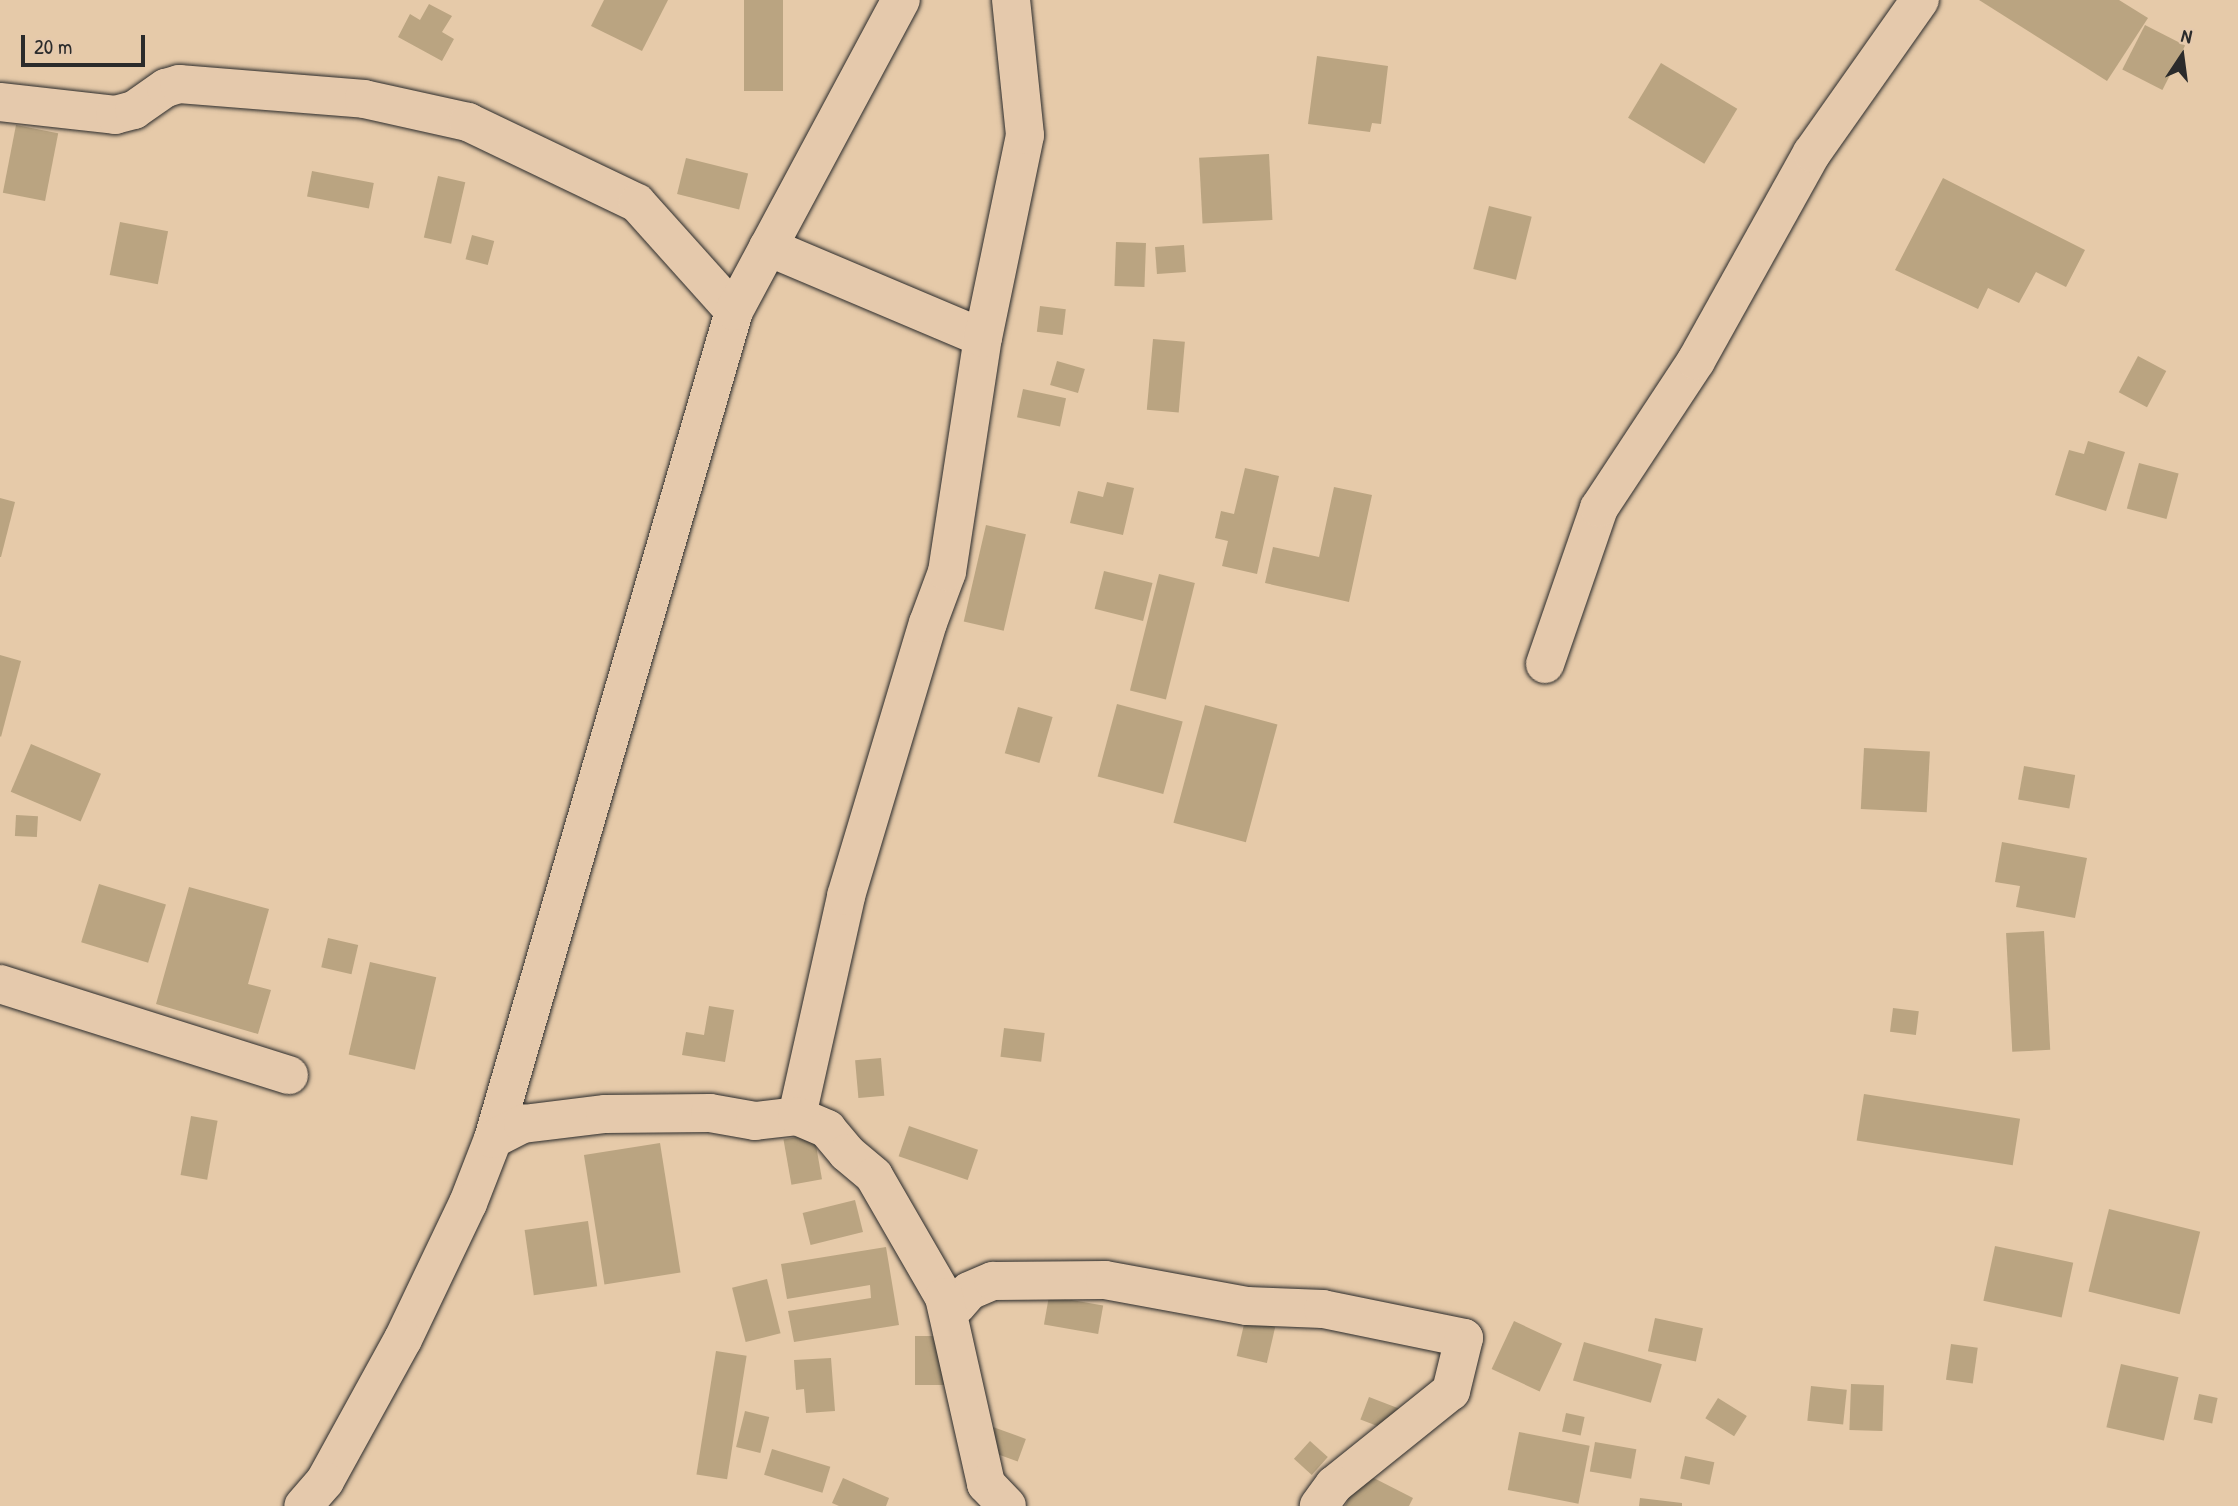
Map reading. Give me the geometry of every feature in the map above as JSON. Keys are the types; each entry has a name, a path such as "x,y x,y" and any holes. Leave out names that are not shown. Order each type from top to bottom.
{"street":[{"path":"303,1506 325,1481 403,1339 468,1203 493,1139 734,311 901,0"},
{"path":"797,1116 846,896 928,623 947,572 983,338 1025,135 1011,0"},
{"path":"1545,664 1599,508 1696,361 1812,153 1920,0"},
{"path":"0,102 115,115 134,110 166,88 179,84 364,99 468,122 637,203 734,311"},
{"path":"768,247 983,338"},
{"path":"0,984 289,1075"},
{"path":"493,1139 523,1124 605,1114 710,1113 755,1121 797,1116 827,1129 847,1153 874,1176 944,1297 986,1484 1007,1506"},
{"path":"944,1297 957,1305 969,1290 993,1280 1105,1280 1247,1306 1323,1309 1464,1338 1451,1391 1334,1485 1319,1506"}],"building":[{"path":"604,0 668,0 642,51 591,26"},
{"path":"744,0 783,0 783,91 744,91"},
{"path":"1979,0 2119,0 2148,18 2107,81"},
{"path":"429,4 452,16 442,32 454,39 442,61 398,37 410,14 420,20"},
{"path":"2145,25 2185,45 2162,90 2122,70"},
{"path":"1317,56 1388,66 1381,124 1372,123 1370,132 1308,124"},
{"path":"1661,63 1737,109 1704,164 1628,118"},
{"path":"16,125 58,133 45,201 3,193"},
{"path":"1269,154 1272,220 1203,224 1199,158"},
{"path":"686,158 748,173 739,209 677,194"},
{"path":"312,171 374,183 369,209 307,197"},
{"path":"438,176 465,182 451,244 424,237"},
{"path":"1943,178 2085,250 2066,287 2036,272 2019,303 1988,288 1978,309 1895,270"},
{"path":"1489,206 1532,217 1516,280 1473,269"},
{"path":"120,222 168,231 158,284 110,275"},
{"path":"472,235 494,241 488,265 466,259"},
{"path":"1116,242 1146,243 1144,287 1114,286"},
{"path":"1184,245 1186,272 1157,274 1155,247"},
{"path":"1040,306 1066,309 1063,335 1037,332"},
{"path":"1153,339 1185,342 1179,413 1147,410"},
{"path":"2138,356 2166,371 2147,407 2119,392"},
{"path":"1057,361 1085,369 1078,393 1050,385"},
{"path":"1023,389 1066,398 1060,427 1017,417"},
{"path":"2088,441 2125,452 2106,511 2055,495 2069,450 2084,454"},
{"path":"2139,463 2179,474 2166,519 2127,508"},
{"path":"1245,468 1279,476 1257,574 1222,566 1228,541 1215,538 1221,511 1234,514"},
{"path":"1107,482 1134,488 1123,535 1070,523 1078,491 1103,497"},
{"path":"1334,487 1372,495 1349,602 1265,583 1273,547 1319,557"},
{"path":"0,498 15,502 1,557 0,557"},
{"path":"986,525 1026,534 1004,631 964,621"},
{"path":"1104,571 1153,583 1143,621 1095,609"},
{"path":"1159,574 1195,583 1166,699 1130,690"},
{"path":"0,655 21,661 1,737 0,736"},
{"path":"1117,704 1183,722 1163,794 1098,776"},
{"path":"1205,705 1277,724 1246,842 1173,823"},
{"path":"1018,707 1053,717 1039,763 1005,753"},
{"path":"31,744 101,774 81,822 11,792"},
{"path":"1864,748 1930,751 1927,812 1861,809"},
{"path":"2024,766 2075,775 2069,809 2018,799"},
{"path":"16,815 38,816 37,837 15,836"},
{"path":"2002,842 2087,858 2075,918 2016,907 2020,886 1995,882"},
{"path":"99,884 166,904 148,963 81,942"},
{"path":"189,887 269,909 248,984 271,990 258,1034 156,1004"},
{"path":"2044,931 2050,1050 2012,1052 2006,933"},
{"path":"328,938 358,945 351,974 321,967"},
{"path":"370,962 436,977 415,1070 349,1055"},
{"path":"709,1006 734,1010 725,1062 682,1055 686,1032 704,1035"},
{"path":"1893,1008 1919,1011 1916,1035 1890,1032"},
{"path":"1004,1028 1045,1033 1041,1062 1000,1057"},
{"path":"881,1058 884,1096 858,1098 855,1060"},
{"path":"1864,1094 2020,1119 2013,1165 1857,1140"},
{"path":"191,1116 218,1121 207,1180 181,1175"},
{"path":"909,1126 978,1150 968,1180 899,1156"},
{"path":"814,1134 822,1179 791,1185 783,1139"},
{"path":"660,1143 680,1272 604,1284 584,1155"},
{"path":"855,1200 863,1232 811,1245 803,1213"},
{"path":"2109,1209 2200,1232 2180,1314 2088,1291"},
{"path":"588,1221 597,1286 534,1295 525,1230"},
{"path":"1995,1246 2073,1263 2062,1317 1983,1301"},
{"path":"886,1247 899,1325 794,1342 788,1311 871,1298 870,1285 787,1299 781,1264"},
{"path":"767,1279 781,1333 746,1342 732,1288"},
{"path":"1049,1296 1103,1306 1098,1334 1044,1325"},
{"path":"1655,1318 1703,1328 1696,1361 1648,1351"},
{"path":"1245,1320 1275,1327 1267,1363 1237,1356"},
{"path":"1514,1321 1562,1343 1540,1391 1492,1369"},
{"path":"915,1336 945,1336 945,1385 915,1385"},
{"path":"1584,1342 1662,1364 1651,1403 1573,1380"},
{"path":"1951,1344 1978,1348 1973,1383 1946,1380"},
{"path":"716,1351 747,1356 727,1479 696,1474"},
{"path":"831,1358 835,1411 806,1413 804,1389 796,1390 794,1360"},
{"path":"2121,1364 2178,1377 2164,1441 2106,1427"},
{"path":"1851,1384 1884,1385 1882,1431 1849,1430"},
{"path":"1811,1386 1847,1390 1843,1425 1807,1421"},
{"path":"2199,1394 2218,1398 2212,1423 2194,1419"},
{"path":"1369,1397 1405,1411 1397,1433 1360,1419"},
{"path":"1718,1398 1747,1416 1734,1436 1705,1418"},
{"path":"745,1411 769,1417 760,1453 736,1447"},
{"path":"1566,1413 1585,1417 1581,1436 1562,1432"},
{"path":"993,1427 1026,1439 1018,1462 985,1450"},
{"path":"1519,1432 1590,1446 1578,1504 1508,1490"},
{"path":"1310,1441 1328,1457 1312,1475 1294,1459"},
{"path":"1595,1442 1636,1449 1631,1479 1590,1472"},
{"path":"772,1449 830,1467 822,1493 764,1475"},
{"path":"1685,1456 1714,1462 1710,1485 1680,1478"},
{"path":"1362,1472 1413,1498 1409,1506 1345,1506"},
{"path":"843,1478 889,1498 886,1506 839,1506 832,1503"},
{"path":"1640,1498 1682,1503 1682,1506 1639,1506"}]}
